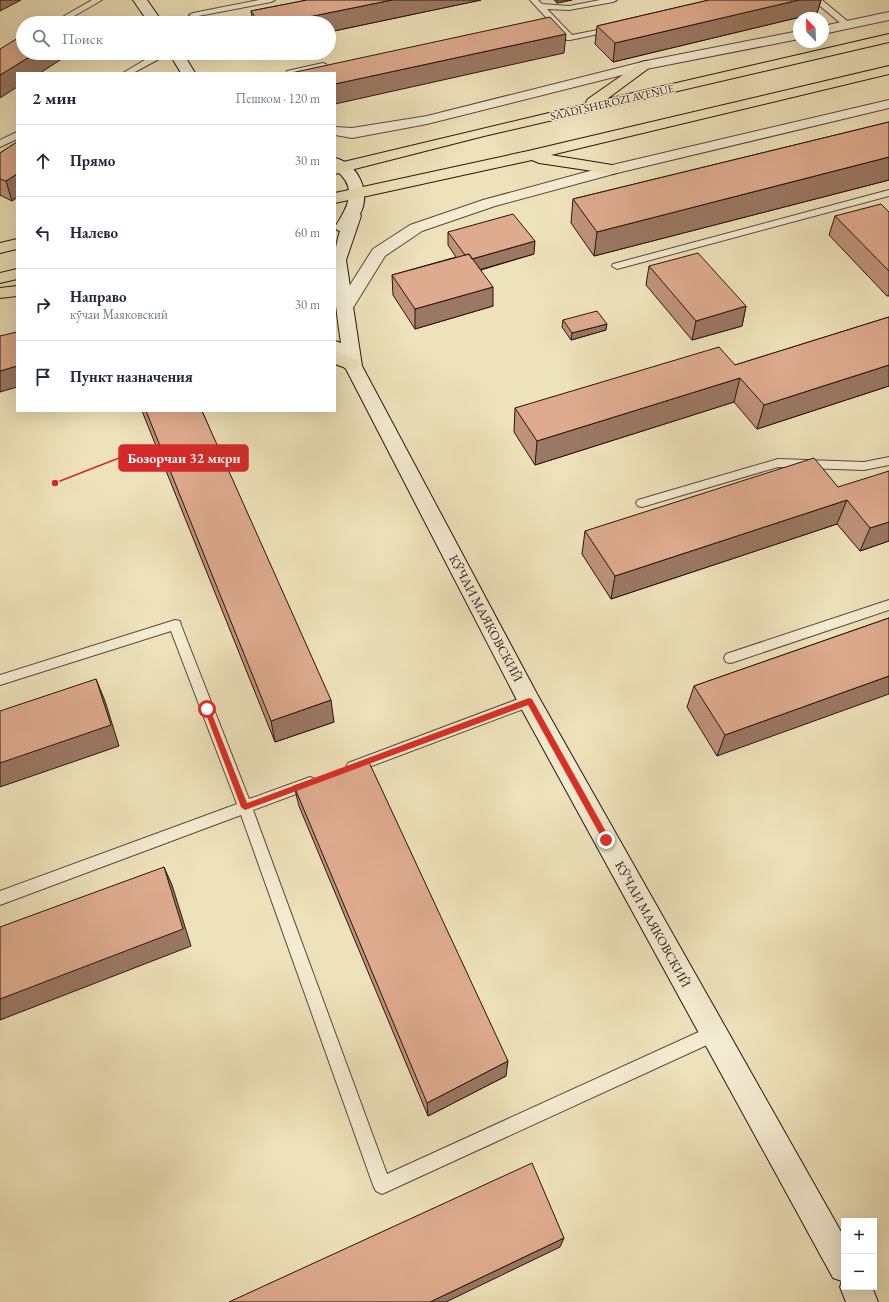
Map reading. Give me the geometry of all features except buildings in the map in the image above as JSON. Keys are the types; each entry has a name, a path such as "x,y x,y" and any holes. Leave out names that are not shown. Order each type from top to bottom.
{"main road":[{"name":"SAADI SHEROZI AVENUE","path":"337,167 889,38"},
{"path":"583,109 646,65"},
{"path":"336,198 528,156 889,70"},
{"path":"528,156 613,169"},
{"path":"0,278 16,274"},
{"path":"0,293 16,291"}],"street":[{"path":"140,0 151,16"},
{"path":"829,29 889,16"},
{"path":"336,131 352,132 427,120 646,65 793,36"},
{"path":"180,60 187,72"},
{"path":"345,307 379,253 416,228 489,203 613,169 889,104"},
{"path":"337,167 353,179 358,193"},
{"name":"КӮЧАИ МАЯКОВСКИЙ","path":"347,363 345,307 338,260 358,204 358,193"},
{"name":"КӮЧАИ МАЯКОВСКИЙ","path":"336,233 353,216"},
{"name":"КӮЧАИ МАЯКОВСКИЙ","path":"336,348 347,363 529,701 841,1262"},
{"path":"857,1290 864,1302"}],"lane":[{"path":"69,16 98,0"},
{"path":"193,15 271,0"},
{"path":"537,3 569,8 613,0"},
{"path":"817,0 848,25"},
{"path":"537,3 548,21 570,38 623,27"},
{"path":"130,72 151,60"},
{"path":"295,72 328,65"},
{"path":"0,144 16,136"},
{"path":"617,266 889,193"},
{"path":"642,503 778,463 864,466 889,461"},
{"path":"730,658 889,605"},
{"path":"0,680 175,626 245,807 382,1185 714,1033"},
{"path":"342,771 529,701"},
{"path":"0,898 320,779"}],"place":[{"name":"Бозорчаи 32 мкрн","path":"55,483"}],"route":[{"path":"207,709 245,807 529,701 606,840"}]}
